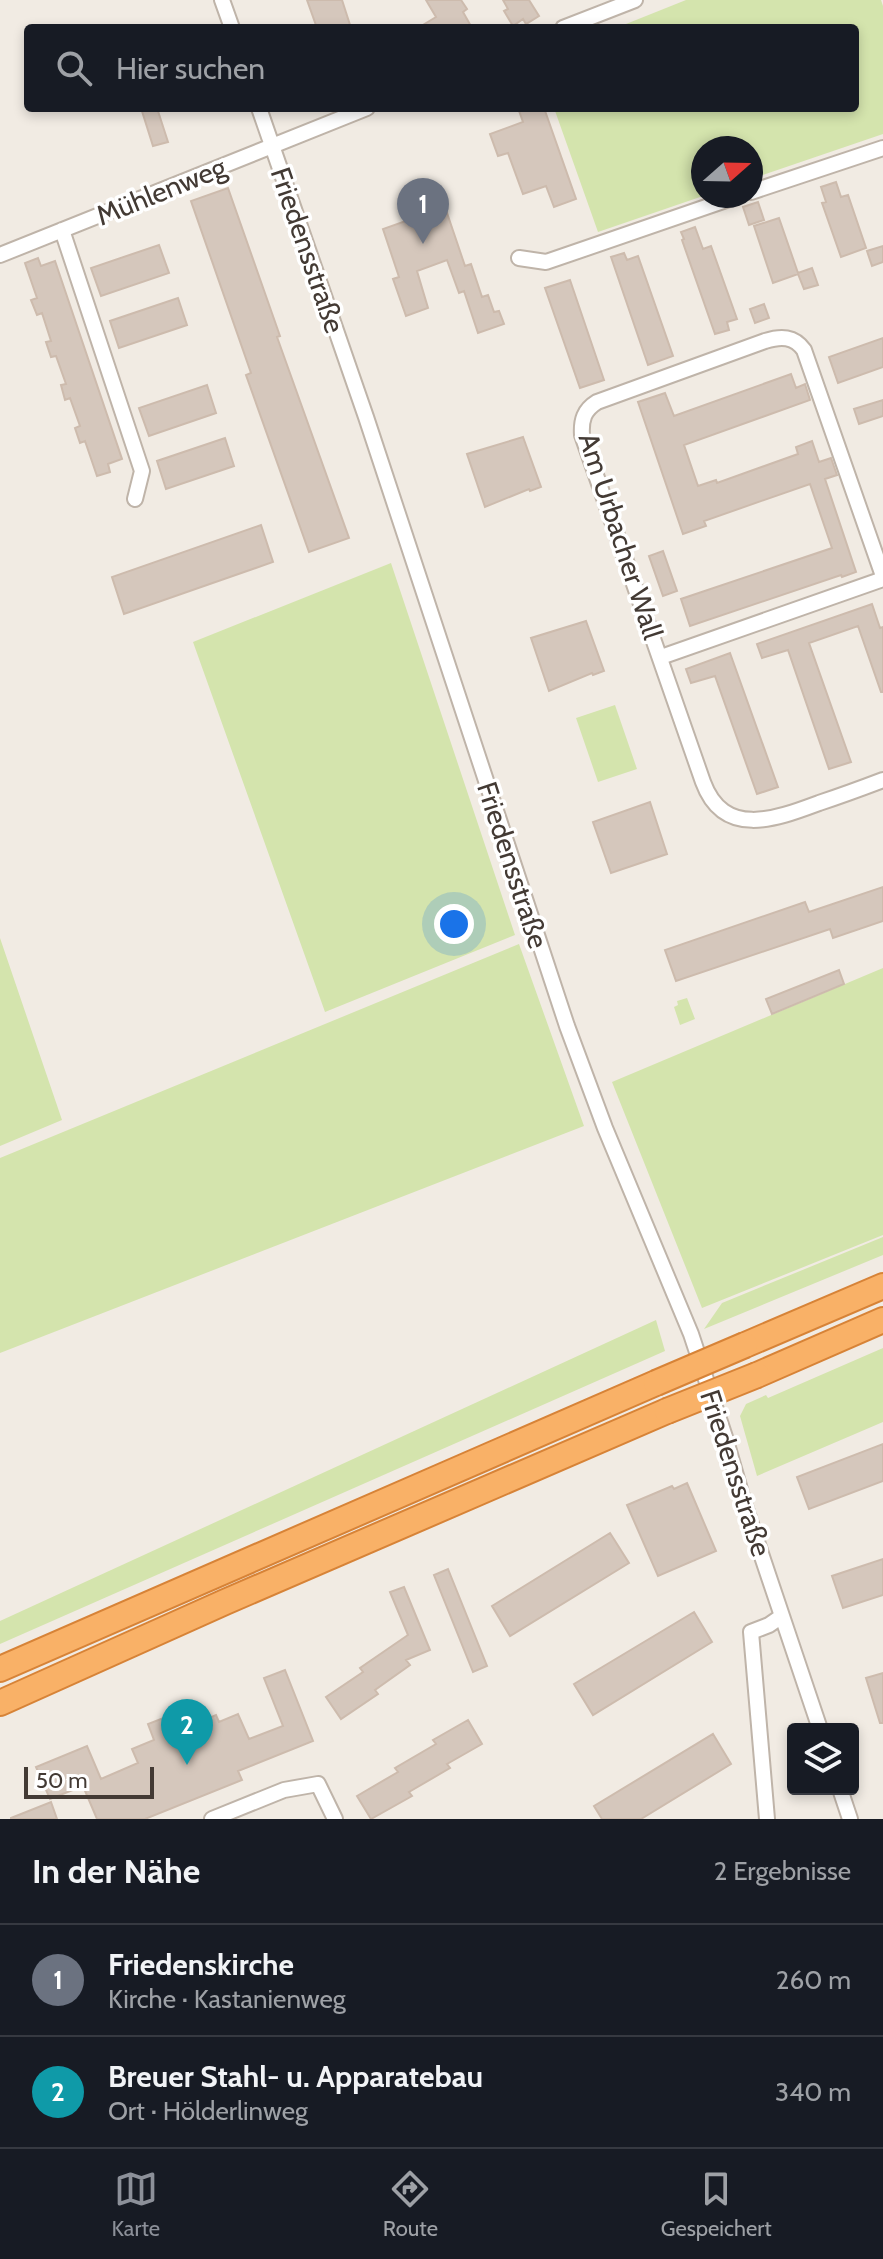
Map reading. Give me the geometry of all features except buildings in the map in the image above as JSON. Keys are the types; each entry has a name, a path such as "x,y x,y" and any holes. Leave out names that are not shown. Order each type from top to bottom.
{"highway":[{"path":"0,1669 883,1286"},
{"path":"0,1703 225,1602 883,1320"}],"street":[{"path":"222,0 231,24"},
{"path":"573,24 635,0"},
{"name":"Friedensstraße","path":"260,112 371,431 567,1026 605,1128 691,1334 818,1723"},
{"name":"Mühlenweg","path":"0,255 357,112"},
{"path":"763,188 883,148"},
{"path":"519,258 546,262 703,208"},
{"path":"62,230 142,471 135,499"},
{"name":"Am Urbacher Wall","path":"661,657 883,578 804,350 792,339 785,337 765,341 597,402 584,414 582,435 707,791 719,808 738,819 751,821 782,817 883,780"},
{"path":"767,1819 751,1632 782,1616"},
{"path":"212,1819 284,1790 318,1784 335,1819"},
{"path":"842,1795 850,1819"}],"green space":[{"path":"686,0 881,0 883,134 763,175 763,136 691,136 691,200 598,232 555,112 859,112 859,24 626,24"},
{"path":"391,563 515,935 325,1012 193,642"},
{"path":"615,705 637,769 598,782 576,718"},
{"path":"0,938 62,1120 0,1146"},
{"path":"519,944 584,1126 0,1353 0,1158"},
{"path":"883,968 883,1235 702,1308 612,1082"},
{"path":"687,998 695,1019 680,1025 674,1007 678,1005 677,1001"},
{"path":"883,1237 883,1255 704,1329 722,1303"},
{"path":"656,1320 665,1351 0,1644 0,1621"},
{"path":"883,1348 883,1422 757,1476 740,1416 746,1404 766,1395 768,1398"}],"place":[{"name":"Friedenskirche","path":"423,244"},
{"name":"Breuer Stahl- u. Apparatebau","path":"187,1765"}]}
